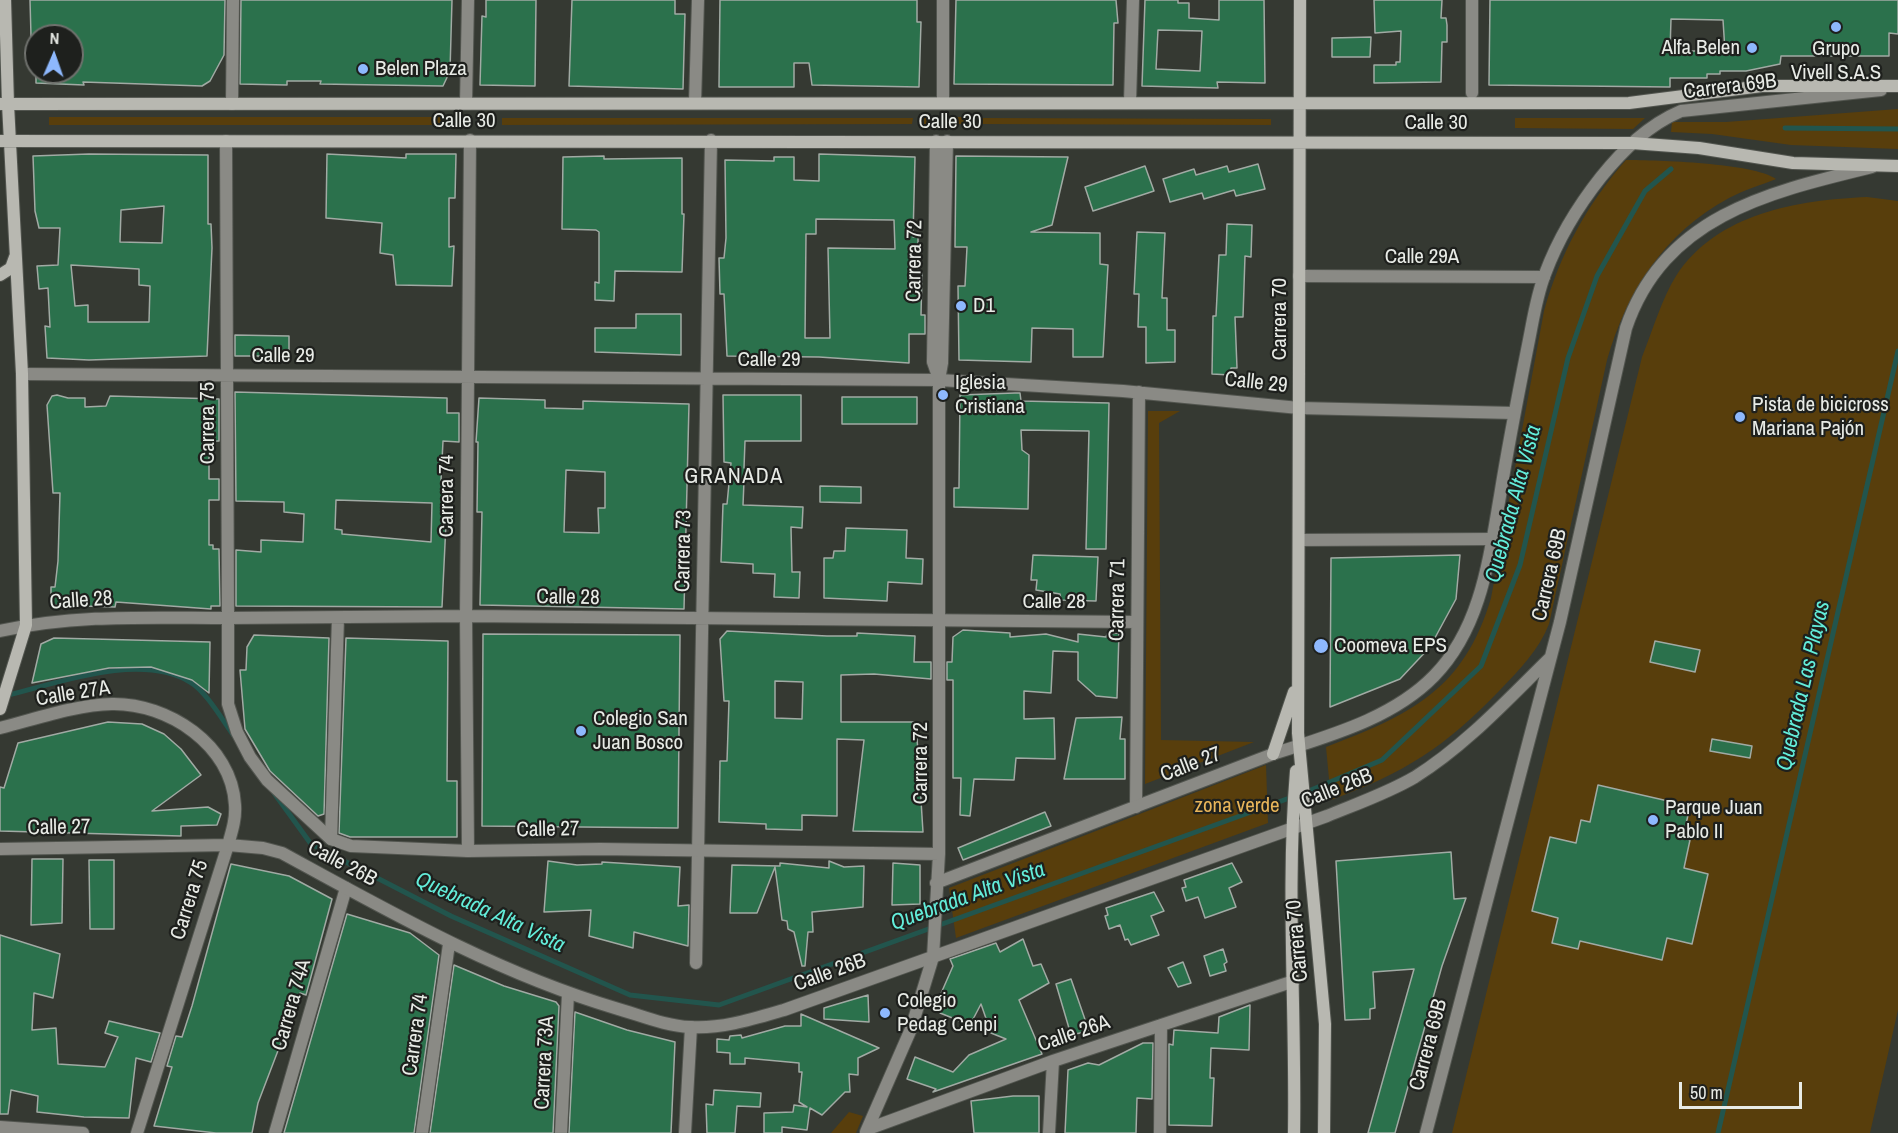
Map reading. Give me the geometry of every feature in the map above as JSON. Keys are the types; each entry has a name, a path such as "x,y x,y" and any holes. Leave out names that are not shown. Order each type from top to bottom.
{"main road":[{"path":"0,711 26,625 22,374 16,256 5,141 5,0"},
{"name":"Carrera 70","path":"1294,1133 1291,828 1299,783 1300,0"},
{"name":"Calle 30","path":"4,104 1637,102 1762,86 1898,87"},
{"name":"Calle 30","path":"5,141 711,140 1632,143 1699,148 1793,163 1898,166"},
{"path":"16,256 11,268 0,277 15,288 17,295"},
{"path":"1273,754 1299,680"},
{"name":"Carrera 70","path":"1299,783 1305,804 1325,1024 1324,1133"}],"street":[{"path":"232,104 233,0"},
{"path":"466,103 468,0"},
{"path":"695,103 698,0"},
{"path":"943,0 943,102"},
{"path":"1130,102 1133,0"},
{"path":"1472,0 1472,93"},
{"name":"Carrera 69B","path":"1448,662 1465,633 1480,596 1493,538 1514,413 1544,277 1574,214 1612,165 1632,143 1668,117 1694,108 1898,87"},
{"name":"Carrera 74","path":"468,852 466,616 470,140"},
{"name":"Carrera 73","path":"696,963 711,140"},
{"name":"Carrera 75","path":"226,141 228,705"},
{"name":"Carrera 72","path":"867,1131 911,1029 933,957 933,915 939,854 941,621 939,380 933,362 940,242 941,141"},
{"name":"Carrera 69B","path":"1426,1133 1550,658 1626,328 1637,301 1654,275 1696,231 1737,207 1814,181 1876,166"},
{"name":"Calle 29A","path":"1299,276 1544,277"},
{"name":"Calle 29","path":"22,374 939,380 1139,392 1299,408 1514,413"},
{"name":"Carrera 71","path":"1136,807 1139,392"},
{"path":"1299,540 1493,538"},
{"name":"Calle 28","path":"0,631 26,625 114,618 466,616 1137,621"},
{"path":"331,839 338,618"},
{"name":"Calle 26B","path":"228,845 262,848 282,854 449,944 568,994 669,1024 691,1027 750,1020 1307,823 1385,792 1414,777 1478,729 1550,658"},
{"name":"Calle 27","path":"936,883 1390,710 1422,688 1448,662"},
{"name":"Calle 27A","path":"0,728 100,705 113,704 153,710"},
{"name":"Calle 27","path":"228,705 246,749 267,780 331,839 351,846 468,852 698,850 939,854"},
{"name":"Carrera 75","path":"137,1133 235,824 235,803 230,782 219,758 199,736 184,725 153,710"},
{"name":"Calle 27","path":"0,849 228,845"},
{"name":"Carrera 74A","path":"275,1133 346,888"},
{"name":"Carrera 74","path":"422,1133 449,944"},
{"name":"Calle 26A","path":"867,1131 1053,1061 1294,981"},
{"name":"Carrera 73A","path":"561,1133 568,994"},
{"path":"1160,1133 1161,1025"},
{"path":"685,1133 691,1027"},
{"path":"1049,1133 1053,1061"},
{"path":"0,1127 83,1133"}],"green space":[{"path":"1898,109 1898,149 1791,145 1712,134 1671,132 1672,122 1726,122"},
{"path":"49,117 443,117 443,125 49,125"},
{"path":"924,117 964,117 964,124 924,124"},
{"path":"502,118 913,118 912,124 502,125"},
{"path":"980,118 1271,119 1271,125 980,124"},
{"path":"1515,118 1645,118 1633,129 1515,128"},
{"path":"1626,160 1727,166 1748,169 1776,179 1729,198 1686,228 1652,266 1626,310 1607,360 1549,624 1534,651 1480,710 1442,743 1403,768 1331,800 1326,747 1383,723 1430,695 1466,656 1480,630 1491,598 1544,311 1558,270 1576,231 1599,194"},
{"name":"Parque Juan Pablo II","path":"1867,197 1898,201 1898,1010 1870,1133 1452,1133 1642,357 1666,294 1676,276 1693,255 1713,238 1736,224 1787,207"},
{"path":"1148,411 1180,411 1159,423 1161,740 1254,742 1145,784"},
{"name":"zona verde","path":"1266,765 1268,823 956,938 949,888"},
{"path":"849,1112 863,1116 856,1133 831,1133"}],"building":[{"path":"30,0 225,0 224,55 210,81 202,86 84,82 84,24 31,24"},
{"path":"241,0 452,0 450,71 443,86 320,84 321,81 287,81 287,85 240,84"},
{"path":"486,0 536,0 535,86 480,85 482,16 486,17"},
{"path":"572,0 675,0 675,14 685,14 683,89 569,86"},
{"path":"720,0 917,0 917,22 921,22 919,87 812,85 809,63 794,63 794,87 719,87"},
{"path":"956,0 1116,0 1118,23 1114,23 1113,85 954,84"},
{"path":"1145,0 1178,0 1178,3 1189,3 1189,18 1219,20 1219,0 1264,0 1265,83 1217,82 1218,88 1142,86","holes":["1158,30 1202,31 1200,71 1156,69"]},
{"path":"1374,0 1442,0 1441,18 1446,18 1447,42 1442,42 1441,82 1374,83 1374,65 1396,65 1396,62 1400,62 1401,31 1375,33"},
{"path":"1490,0 1898,0 1898,34 1889,33 1889,56 1781,56 1780,64 1746,71 1720,71 1720,74 1707,74 1707,78 1670,78 1670,87 1489,85","holes":["1671,19 1723,20 1725,51 1670,51"]},
{"path":"1371,37 1370,57 1332,57 1332,38"},
{"path":"327,154 406,158 406,154 456,154 455,198 449,198 449,247 454,246 452,286 396,285 393,255 380,253 382,223 326,218"},
{"path":"819,154 915,157 913,237 918,237 918,273 922,273 921,315 925,315 925,334 909,334 909,363 819,357 727,356 724,294 720,294 719,258 724,258 726,238 725,160 774,161 774,157 794,157 794,180 819,181","holes":["816,219 894,220 895,249 828,248 830,338 805,338 806,234 816,234"]},
{"path":"208,155 208,224 211,224 212,248 207,356 89,360 47,358 45,326 50,327 48,288 39,289 37,266 58,265 60,228 39,228 35,211 33,156","holes":["164,206 162,243 120,242 121,210","71,265 139,269 139,285 150,286 149,322 88,322 88,305 75,306"]},
{"path":"604,156 604,159 682,158 682,214 684,214 682,272 615,271 614,301 595,300 595,282 599,283 599,232 562,229 563,157"},
{"path":"956,156 1068,157 1052,225 1031,232 1100,233 1100,264 1108,265 1103,357 1073,357 1073,329 1032,328 1031,362 959,360 958,286 965,286 967,247 955,247"},
{"path":"1258,164 1265,189 1236,196 1234,190 1204,199 1202,193 1170,202 1163,179 1194,169 1196,175 1227,166 1229,172"},
{"path":"1145,166 1154,191 1093,211 1085,187"},
{"path":"1227,224 1252,225 1251,257 1245,256 1243,317 1235,317 1237,368 1231,368 1231,375 1212,374 1213,316 1216,316 1219,255 1226,255"},
{"path":"1137,232 1165,233 1162,298 1167,298 1167,330 1175,330 1175,362 1146,363 1146,327 1138,327 1139,294 1134,294"},
{"path":"636,314 681,314 681,355 595,352 595,328 636,328"},
{"path":"235,335 289,336 289,356 235,356"},
{"path":"235,392 447,398 447,413 459,413 459,442 443,441 441,481 448,481 442,607 236,606 236,550 261,552 261,540 303,542 304,514 284,512 284,502 236,501","holes":["336,500 432,503 431,542 342,534 342,530 335,529"]},
{"path":"1020,393 1021,401 1109,403 1106,549 1086,549 1089,431 1021,430 1022,450 1029,455 1028,509 954,507 954,488 959,488 960,395"},
{"path":"723,395 801,395 801,441 745,441 744,468 751,468 751,481 744,481 743,505 803,507 802,528 791,527 792,572 800,572 799,598 774,597 775,574 753,573 753,564 721,562 723,504 727,504 731,463 724,462"},
{"path":"52,396 68,398 85,398 85,407 106,406 110,396 219,399 219,441 209,441 209,479 219,479 219,500 209,500 209,545 213,545 213,549 219,549 220,606 211,606 211,609 116,602 115,607 51,605 51,587 55,587 58,561 60,493 53,493 47,405"},
{"path":"842,397 917,397 917,424 842,424"},
{"path":"479,398 545,400 545,408 583,409 583,401 689,404 684,609 480,605 482,512 477,512 478,442 476,442","holes":["566,470 605,472 605,508 598,508 599,533 564,532"]},
{"path":"820,486 861,487 861,503 820,502"},
{"path":"846,528 907,530 906,558 923,559 922,584 888,582 887,601 824,598 824,558 833,558 834,551 845,551"},
{"path":"1033,555 1098,557 1096,601 1061,600 1060,594 1036,590 1037,580 1031,580"},
{"path":"1460,555 1456,599 1430,647 1400,679 1330,707 1331,558"},
{"path":"963,630 1010,633 1010,637 1046,634 1078,642 1078,634 1106,637 1107,634 1119,633 1117,698 1096,696 1078,680 1078,652 1053,651 1051,693 1024,691 1024,719 1054,718 1055,759 1016,758 1014,780 974,779 970,816 960,815 961,778 953,778 953,680 947,680 947,662 952,662 953,637"},
{"path":"727,631 827,636 857,636 857,633 915,636 914,662 931,662 931,679 874,674 841,675 841,722 916,722 923,832 853,831 864,740 837,739 837,816 802,815 802,830 766,829 766,824 719,822 720,761 727,761 729,701 724,701 720,639","holes":["775,681 803,682 802,719 775,718"]},
{"name":"Colegio San Juan Bosco","path":"483,634 680,635 678,828 482,826"},
{"path":"254,635 329,638 324,814 318,816 270,771 245,729 240,670 246,670 247,647"},
{"path":"54,638 210,642 209,693 192,680 151,667 109,668 32,683 41,644"},
{"path":"346,638 448,641 447,781 457,781 457,837 350,837 339,833"},
{"path":"1655,641 1700,650 1695,672 1650,662"},
{"path":"1122,717 1120,739 1125,739 1125,779 1064,779 1076,718"},
{"path":"108,722 142,724 164,734 181,749 201,775 152,811 208,807 221,814 217,825 181,826 181,836 0,831 0,787 4,788 18,743"},
{"path":"1712,739 1752,746 1750,758 1710,751"},
{"path":"1598,785 1690,806 1683,838 1690,840 1684,868 1708,874 1692,944 1667,938 1662,960 1580,941 1578,949 1552,943 1558,918 1532,911 1550,837 1576,843 1581,820 1590,822"},
{"path":"1045,812 1051,826 963,860 958,848"},
{"path":"1451,852 1454,899 1466,898 1442,966 1395,1133 1368,1133 1414,969 1373,972 1375,1008 1370,1009 1370,1019 1345,1020 1336,861"},
{"path":"32,859 63,859 62,923 31,925"},
{"path":"89,860 114,860 114,929 90,929"},
{"path":"548,861 577,865 602,864 602,862 680,867 678,906 689,905 688,946 634,932 633,948 589,936 591,910 544,912"},
{"path":"829,861 844,867 864,866 863,907 812,912 813,932 808,932 805,966 802,966 794,932 788,929 787,921 782,920 775,867 757,913 730,913 732,865 780,866 780,863 829,868"},
{"path":"893,863 920,865 920,904 892,905"},
{"path":"1232,863 1242,882 1229,888 1236,907 1205,918 1198,897 1186,901 1182,888 1186,887 1184,880"},
{"path":"231,864 289,876 332,899 306,995 300,993 258,1103 252,1133 216,1133 154,1126 172,1067 167,1066 176,1036 182,1037 192,1006"},
{"path":"1154,892 1164,911 1151,916 1159,935 1131,945 1128,939 1125,940 1120,925 1109,929 1105,916 1108,915 1106,908"},
{"path":"347,914 410,933 439,955 414,1133 284,1133"},
{"path":"0,935 60,954 53,998 34,993 32,1030 56,1028 58,1064 105,1067 118,1037 105,1033 109,1021 160,1033 151,1062 136,1058 129,1118 84,1117 37,1112 38,1096 11,1090 8,1114 0,1114"},
{"path":"1023,939 1033,966 1041,964 1049,983 1019,1000 1042,1054 933,1092 936,1089 907,1079 915,1057 953,1072 969,1055 1006,1039 991,1033 981,1004 970,1025 940,1013 945,1001 939,998 953,966 950,959 996,943 1000,952"},
{"path":"1223,949 1227,962 1224,964 1226,971 1210,976 1204,956"},
{"path":"1183,962 1191,983 1178,987 1168,968"},
{"path":"454,965 504,986 556,1002 559,1006 553,1133 430,1133"},
{"path":"1071,979 1089,1031 1071,1035 1056,984"},
{"path":"868,995 869,1022 824,1019 824,1008"},
{"path":"1250,1005 1249,1050 1211,1048 1210,1078 1214,1078 1212,1126 1169,1125 1169,1044 1173,1045 1174,1030 1218,1033 1219,1017"},
{"path":"575,1012 627,1030 675,1042 671,1133 569,1133"},
{"path":"801,1014 879,1048 858,1058 858,1075 849,1074 850,1092 845,1092 822,1115 810,1108 807,1130 782,1127 782,1133 764,1133 764,1113 793,1112 794,1105 807,1107 799,1102 802,1072 799,1072 799,1063 745,1058 745,1064 730,1064 730,1053 717,1052 717,1039 729,1040 730,1036 741,1035 742,1038 785,1026 801,1026"},
{"path":"1143,1043 1153,1043 1152,1099 1137,1098 1136,1133 1065,1133 1068,1070 1088,1063 1099,1065"},
{"path":"714,1090 761,1093 760,1107 737,1106 735,1133 707,1133 706,1104 713,1105"},
{"path":"1013,1096 1039,1096 1039,1133 974,1133 971,1101"}],"waterway":[{"name":"Quebrada Alta Vista","path":"1785,128 1898,129"},
{"name":"Quebrada Alta Vista","path":"1304,793 1382,760 1481,666 1520,565 1568,358 1597,276 1645,191 1671,169"},
{"name":"Quebrada Las Playas","path":"1718,1133 1898,351"},
{"name":"Quebrada Alta Vista","path":"5,696 99,673 123,670 170,673 196,686 234,736"},
{"name":"Quebrada Alta Vista","path":"274,793 311,844 451,916 630,995 719,1005 1295,796"}],"place":[{"name":"Grupo Vivell S.A.S","path":"1836,27"},
{"name":"Alfa Belen","path":"1752,48"},
{"name":"Belen Plaza","path":"363,69"},
{"name":"D1","path":"961,306"},
{"name":"Iglesia Cristiana","path":"943,395"},
{"name":"Pista de bicicross Mariana Pajón","path":"1740,417"},
{"name":"Coomeva EPS","path":"1321,646"},
{"name":"Colegio San Juan Bosco","path":"581,731"},
{"name":"Parque Juan Pablo II","path":"1653,820"},
{"name":"Colegio Pedag Cenpi","path":"885,1013"}],"district":[{"name":"GRANADA","path":"734,477"}]}
